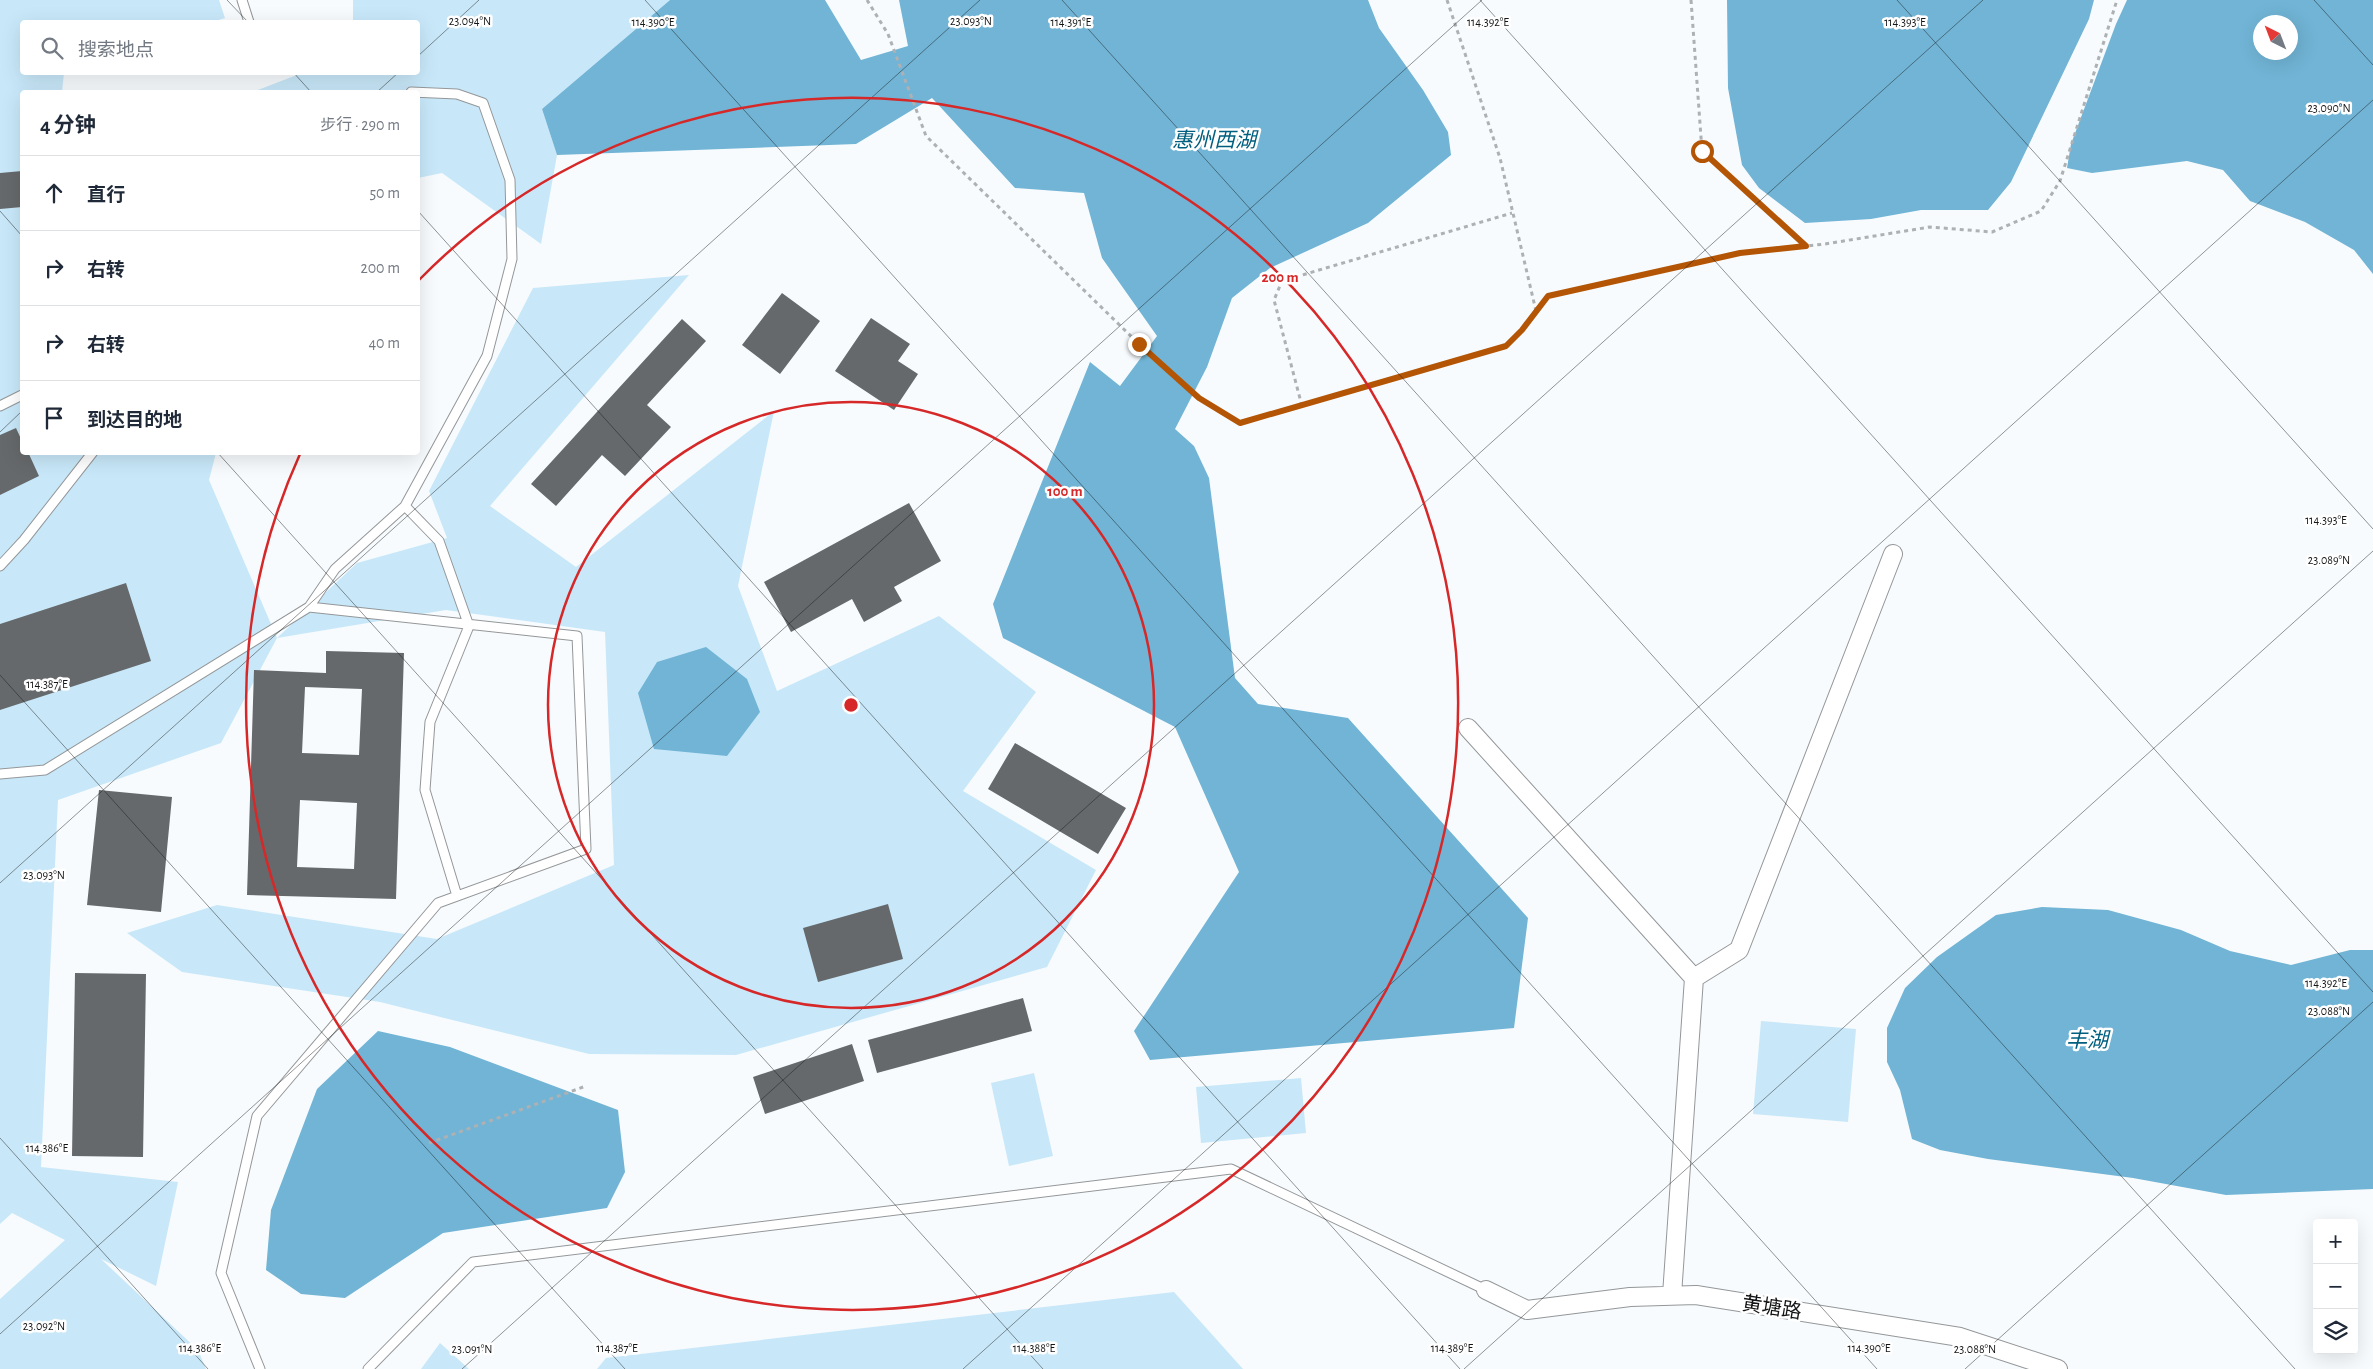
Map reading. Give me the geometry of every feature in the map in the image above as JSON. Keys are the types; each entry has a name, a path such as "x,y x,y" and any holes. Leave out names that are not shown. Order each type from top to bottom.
{"street":[{"path":"1694,978 1739,950 1893,554"},
{"path":"1468,728 1694,978 1672,1296"},
{"name":"黄塘路","path":"1486,1290 1527,1310 1630,1297 1696,1295 1960,1337 2058,1369"}],"lane":[{"path":"242,0 248,20"},
{"path":"0,774 45,770 309,607 335,569 404,506 487,356 512,259 510,180 483,103 457,94 420,92"},
{"path":"0,406 20,396"},
{"path":"0,566 24,540 91,455"},
{"path":"404,506 439,541 469,626 430,722 425,790 457,896"},
{"path":"260,1369 221,1273 257,1116 438,902 586,849 577,636 469,626 309,607"},
{"path":"368,1369 473,1262 1231,1169 1486,1290"}],"path":[{"path":"867,0 888,34 926,136 1139,344 1199,398 1240,423 1506,346 1548,296 1740,253 1806,246 1930,227 1992,232 2041,211 2060,181 2117,0"},
{"path":"1447,0 1500,158 1536,311"},
{"path":"1691,0 1702,151 1806,246"},
{"path":"1302,406 1274,300 1282,280 1512,213"},
{"path":"428,1143 586,1086"}],"shaded area":[{"path":"0,0 219,0 225,18 218,20 20,20 20,75 64,75 62,90 20,90 20,455 215,455 209,480 277,638 221,743 58,800 41,1167 178,1182 156,1286 101,1259 198,1350 206,1369 0,1369 0,1299 65,1240 12,1213 0,1224"},
{"path":"353,0 670,0 542,109 557,155 541,244 442,173 420,178 420,90 258,90 297,75 420,75 420,20 353,20"},
{"path":"689,275 490,506 576,567 774,411 738,586 777,691 939,616 1036,692 963,791 1096,870 1047,967 736,1055 589,1054 380,1002 182,972 127,933 217,905 437,939 614,865 605,632 446,610 277,638 357,563 447,538 429,491 533,288"},
{"path":"1761,1021 1856,1029 1848,1122 1753,1114"},
{"path":"1034,1073 1053,1156 1009,1166 991,1083"},
{"path":"1301,1078 1306,1133 1201,1143 1196,1087"},
{"path":"1174,1292 1243,1369 597,1369 606,1358"},
{"path":"440,1343 469,1369 421,1369"}],"water":[{"name":"惠州西湖","path":"670,0 825,0 861,60 908,46 899,0 1368,0 1379,28 1423,90 1448,132 1451,155 1368,223 1270,268 1232,298 1207,367 1175,429 1194,446 1209,478 1235,678 1258,704 1348,718 1528,918 1514,1028 1150,1060 1134,1031 1239,872 1175,727 1003,638 993,604 1090,362 1120,386 1157,336 1102,258 1084,193 1015,188 932,98 856,144 557,155 542,109"},
{"path":"1727,0 2094,0 2089,19 2011,182 1988,210 1921,210 1871,219 1805,223 1759,188 1742,165 1728,88"},
{"path":"2127,0 2373,0 2373,274 2354,250 2305,222 2250,201 2223,170 2187,161 2092,173 2067,168 2071,144 2116,24"},
{"path":"706,647 747,679 760,712 727,756 654,749 638,693 657,662"},
{"name":"丰湖","path":"2042,907 2108,910 2181,930 2230,951 2291,965 2350,950 2373,950 2373,1189 2226,1195 2133,1178 1988,1159 1940,1150 1912,1139 1900,1090 1887,1062 1887,1028 1905,988 1937,957 1996,915"},
{"path":"378,1031 450,1047 618,1110 625,1172 607,1208 443,1233 345,1298 301,1294 266,1270 271,1210 317,1089"}],"building":[{"path":"20,171 20,207 0,209 0,173"},
{"path":"782,293 820,321 780,374 742,345"},
{"path":"871,318 910,344 898,361 918,374 894,410 835,371"},
{"path":"682,319 706,341 647,405 671,427 625,476 602,455 556,506 531,484"},
{"path":"16,428 20,437 20,455 29,455 39,476 0,495 0,435"},
{"path":"909,503 941,561 894,587 902,601 864,622 852,599 791,632 764,582"},
{"path":"126,583 151,661 0,710 0,624"},
{"path":"326,651 404,653 396,899 247,895 254,670 326,673","holes":["305,687 362,689 359,755 302,753","300,800 357,803 354,869 297,867"]},
{"path":"1015,743 1126,808 1098,854 988,789"},
{"path":"99,790 172,797 161,912 87,905"},
{"path":"888,904 903,959 818,982 803,928"},
{"path":"75,973 146,974 143,1157 72,1156"},
{"path":"1023,998 1032,1031 877,1073 868,1040"},
{"path":"852,1044 864,1081 765,1114 753,1077"}],"route":[{"path":"1139,344 1199,398 1240,423 1506,346 1522,330 1548,296 1740,253 1806,246 1702,151"}]}
